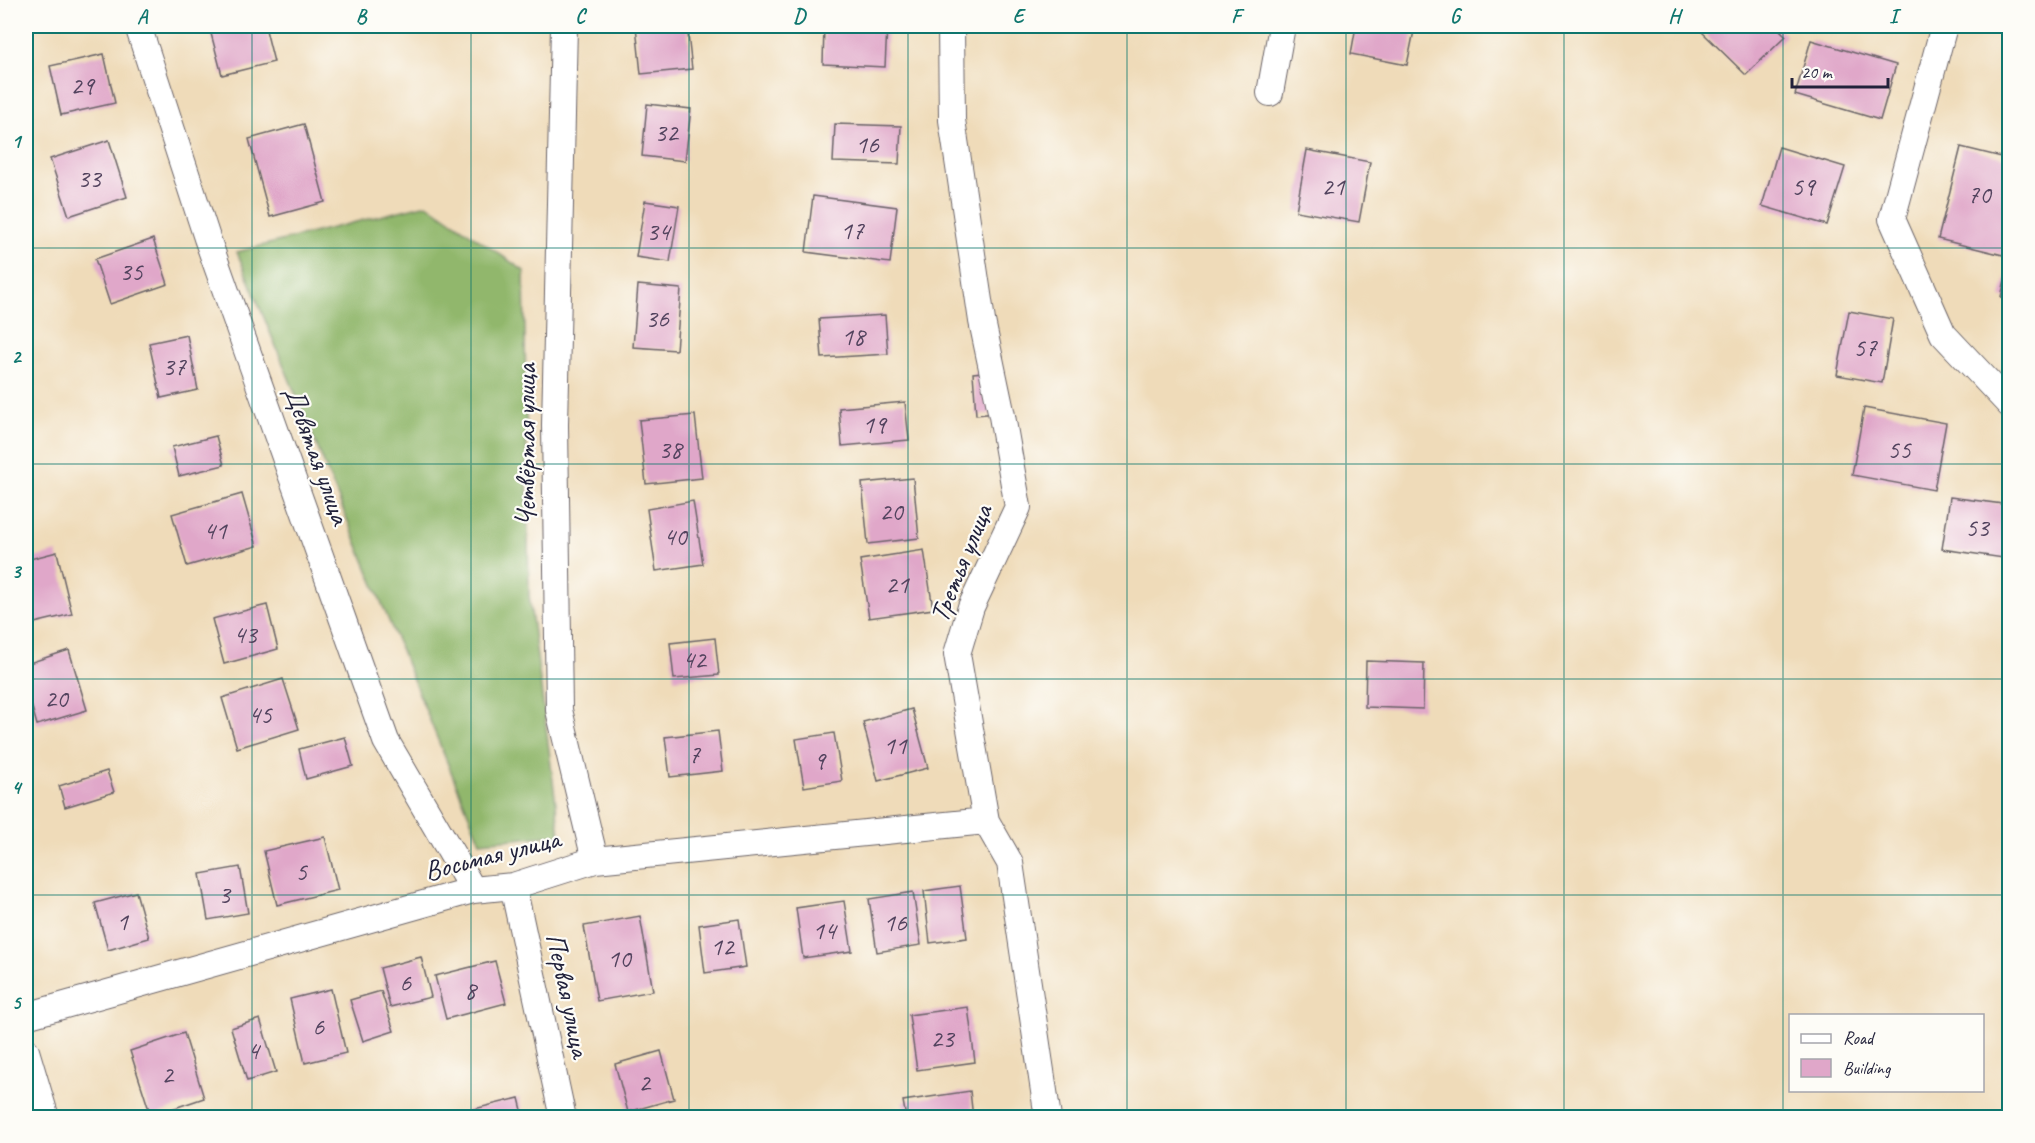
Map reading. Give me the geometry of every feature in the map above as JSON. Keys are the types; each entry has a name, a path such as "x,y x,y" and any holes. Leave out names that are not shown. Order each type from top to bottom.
{"street":[{"name":"Девятая улица","path":"138,26 207,238 386,741 472,890"},
{"name":"Четвёртая улица","path":"564,26 555,425 559,710 595,860"},
{"name":"Третья улица","path":"951,26 952,120 982,321 1018,507 970,607 957,654 986,821 1010,863 1048,1118"},
{"path":"1270,93 1282,26"},
{"path":"1944,26 1892,219 1943,334 2010,405"},
{"name":"Восьмая улица","path":"26,1016 472,890 513,886 595,860 986,821"},
{"name":"Первая улица","path":"513,886 563,1118"},
{"path":"26,1051 46,1118"}],"green space":[{"path":"427,204 524,271 529,595 560,835 480,842 237,252"}],"building":[{"path":"209,26 265,26 274,62 222,75"},
{"path":"636,26 687,26 692,69 641,74"},
{"path":"824,26 887,26 885,67 823,64"},
{"path":"1356,26 1415,26 1407,65 1351,54"},
{"path":"1702,26 1776,26 1786,36 1746,75 1699,29"},
{"path":"1811,40 1896,65 1880,120 1795,95"},
{"path":"104,54 115,103 61,115 50,66"},
{"path":"647,104 691,109 685,161 642,156"},
{"path":"304,124 325,202 270,217 249,139"},
{"path":"835,124 901,126 899,164 833,162"},
{"path":"109,140 127,197 69,216 50,159"},
{"path":"1779,147 1845,167 1827,225 1762,206"},
{"path":"1961,147 2010,159 2010,229 2003,255 1938,239"},
{"path":"1307,150 1370,162 1359,222 1296,211"},
{"path":"813,196 897,207 890,263 806,252"},
{"path":"645,201 679,206 670,262 636,257"},
{"path":"153,239 168,284 110,304 95,259"},
{"path":"2010,263 2010,299 2001,297"},
{"path":"638,285 681,289 676,350 633,347"},
{"path":"1849,311 1893,319 1882,383 1837,375"},
{"path":"885,315 888,354 822,358 819,319"},
{"path":"187,335 198,390 161,398 149,343"},
{"path":"993,371 997,413 976,415 973,373"},
{"path":"905,402 909,440 842,446 839,408"},
{"path":"1864,408 1946,423 1934,490 1852,475"},
{"path":"695,415 702,478 646,484 639,420"},
{"path":"216,436 224,465 179,476 172,447"},
{"path":"913,478 919,538 868,544 862,483"},
{"path":"242,494 257,546 187,566 172,514"},
{"path":"1950,497 2010,505 2010,559 1942,549"},
{"path":"693,501 703,564 656,571 647,509"},
{"path":"924,550 933,609 869,618 860,560"},
{"path":"57,552 72,614 26,625 26,560"},
{"path":"267,605 278,649 224,664 212,619"},
{"path":"715,638 719,675 674,679 670,643"},
{"path":"69,650 87,710 37,725 26,686 26,664"},
{"path":"1366,661 1424,663 1423,709 1365,707"},
{"path":"283,679 299,729 237,748 222,698"},
{"path":"912,709 928,768 878,781 863,722"},
{"path":"718,731 723,771 670,777 665,737"},
{"path":"834,733 842,781 804,787 796,739"},
{"path":"345,737 353,766 306,779 299,749"},
{"path":"107,771 114,792 65,807 59,786"},
{"path":"325,837 338,890 277,905 264,851"},
{"path":"240,867 248,913 208,920 200,874"},
{"path":"960,886 967,938 930,943 924,891"},
{"path":"136,892 149,938 108,950 95,903"},
{"path":"913,892 921,945 877,952 869,899"},
{"path":"844,901 852,951 803,958 796,908"},
{"path":"640,916 653,991 597,1001 584,926"},
{"path":"739,919 746,967 705,973 699,925"},
{"path":"421,957 431,997 390,1007 380,968"},
{"path":"495,961 506,1003 446,1019 435,976"},
{"path":"331,989 346,1053 305,1063 290,999"},
{"path":"381,991 394,1031 363,1041 350,1000"},
{"path":"968,1007 975,1062 917,1070 909,1015"},
{"path":"260,1019 276,1072 247,1081 231,1028"},
{"path":"184,1033 204,1098 151,1116 130,1051"},
{"path":"661,1051 674,1099 628,1112 615,1064"},
{"path":"970,1091 973,1118 906,1118 903,1101"},
{"path":"519,1098 524,1118 468,1118 466,1111"}]}
